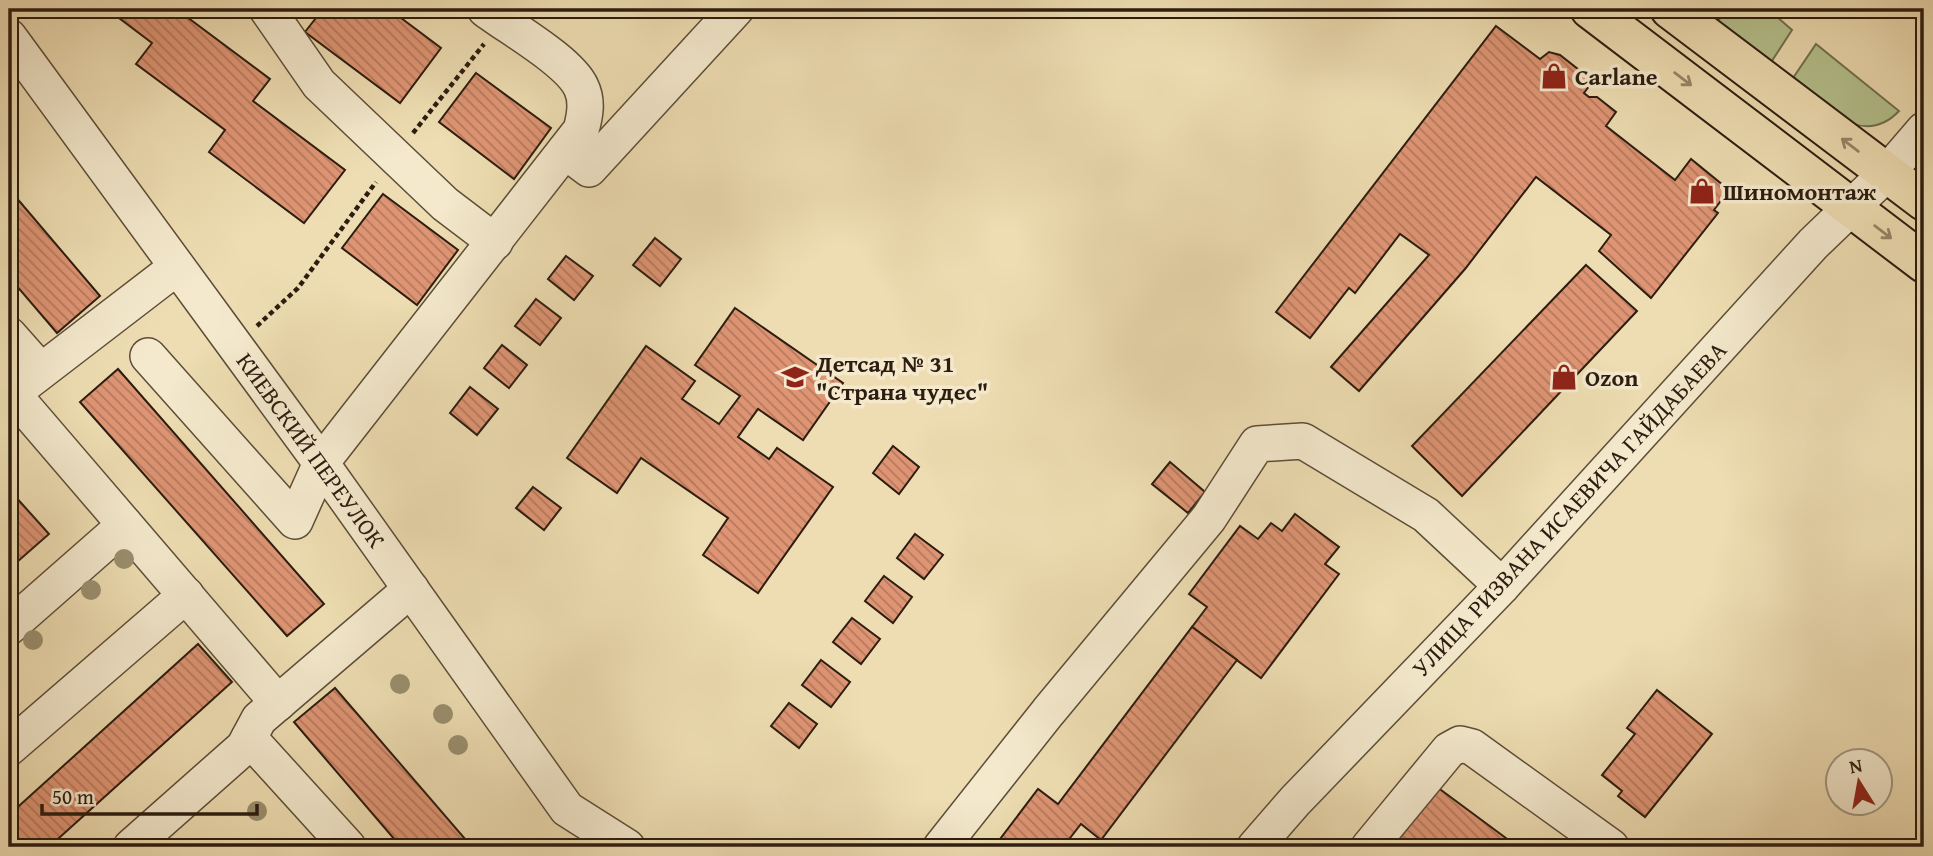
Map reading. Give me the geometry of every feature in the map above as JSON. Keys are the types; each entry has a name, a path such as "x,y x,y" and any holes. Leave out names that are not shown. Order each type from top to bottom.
{"main road":[{"path":"1590,9 1924,263"},
{"path":"1670,9 1924,201"}],"street":[{"path":"267,9 319,84 445,204 495,242"},
{"path":"565,151 589,169 736,9"},
{"path":"148,356 295,521 321,463 581,130 586,101 582,88 570,71 493,15"},
{"name":"КИЕВСКИЙ ПЕРЕУЛОК","path":"9,37 321,463 567,809 616,845"},
{"name":"УЛИЦА РИЗВАНА ИСАЕВИЧА ГАЙДАБАЕВА","path":"1255,847 1295,801 1502,586 1812,244 1887,173 1924,130"},
{"path":"177,267 10,394 278,702"},
{"path":"9,335 40,370"},
{"path":"941,847 1048,712 1209,518 1257,444 1303,441 1426,515 1502,586"},
{"path":"9,627 125,525"},
{"path":"131,847 244,747 259,719 411,589"},
{"path":"9,748 186,595"},
{"path":"249,738 348,847"},
{"path":"1369,847 1449,750 1460,744 1472,747 1611,847"}],"path":[{"path":"236,346 298,288 395,156 493,15"}],"green space":[{"path":"1728,9 1768,9 1792,30 1768,67 1715,24"},
{"path":"1816,44 1899,111 1885,122 1871,126 1857,125 1829,111 1791,81"}],"building":[{"path":"107,9 187,9 183,14 270,79 253,101 345,170 304,223 209,152 225,130 136,64 152,43"},
{"path":"323,9 389,9 441,48 400,103 305,32"},
{"path":"1496,26 1540,59 1549,52 1560,55 1593,81 1584,93 1589,97 1597,97 1616,112 1606,126 1675,180 1691,159 1729,190 1714,210 1718,213 1651,298 1599,251 1611,235 1536,177 1465,269 1359,391 1331,367 1429,255 1400,234 1355,293 1349,288 1310,338 1276,312"},
{"path":"476,73 551,128 514,179 439,122"},
{"path":"9,189 100,296 57,333 9,277"},
{"path":"383,194 458,250 417,305 342,248"},
{"path":"655,238 681,259 660,286 633,265"},
{"path":"566,256 593,276 574,300 548,279"},
{"path":"1586,265 1637,311 1462,496 1412,446"},
{"path":"536,299 561,318 540,345 515,326"},
{"path":"735,308 843,383 803,440 758,409 738,437 769,459 777,448 833,487 758,593 703,555 728,518 641,458 617,493 567,458 646,346 695,381 682,399 719,424 740,396 695,365"},
{"path":"502,345 527,365 509,388 484,368"},
{"path":"118,369 324,604 287,636 80,402"},
{"path":"470,387 498,409 477,435 450,413"},
{"path":"893,446 919,467 899,494 873,473"},
{"path":"1170,462 1205,492 1188,513 1152,484"},
{"path":"533,487 561,508 544,530 516,508"},
{"path":"14,495 49,534 9,569 9,499"},
{"path":"1295,514 1339,547 1325,564 1339,574 1261,678 1192,627 1207,607 1189,594 1240,526 1258,539 1271,523 1282,531"},
{"path":"915,534 943,555 924,579 897,558"},
{"path":"884,576 912,597 893,623 865,601"},
{"path":"852,618 880,639 861,664 833,642"},
{"path":"1192,627 1237,660 1101,840 1081,824 1063,847 994,847 1038,789 1058,804"},
{"path":"198,644 232,682 49,847 9,847 9,815"},
{"path":"821,660 850,682 831,707 802,685"},
{"path":"335,688 472,847 401,847 294,722"},
{"path":"1657,690 1712,734 1645,817 1618,796 1622,791 1602,775 1635,734 1627,728"},
{"path":"789,703 817,724 799,748 771,726"},
{"path":"1437,787 1518,847 1406,847 1397,840"}],"place":[{"name":"Carlane","path":"1554,76"},
{"name":"Шиномонтаж","path":"1702,191"},
{"name":"Детсад № 31 \"Страна чудес\"","path":"795,377"},
{"name":"Ozon","path":"1564,377"}]}
